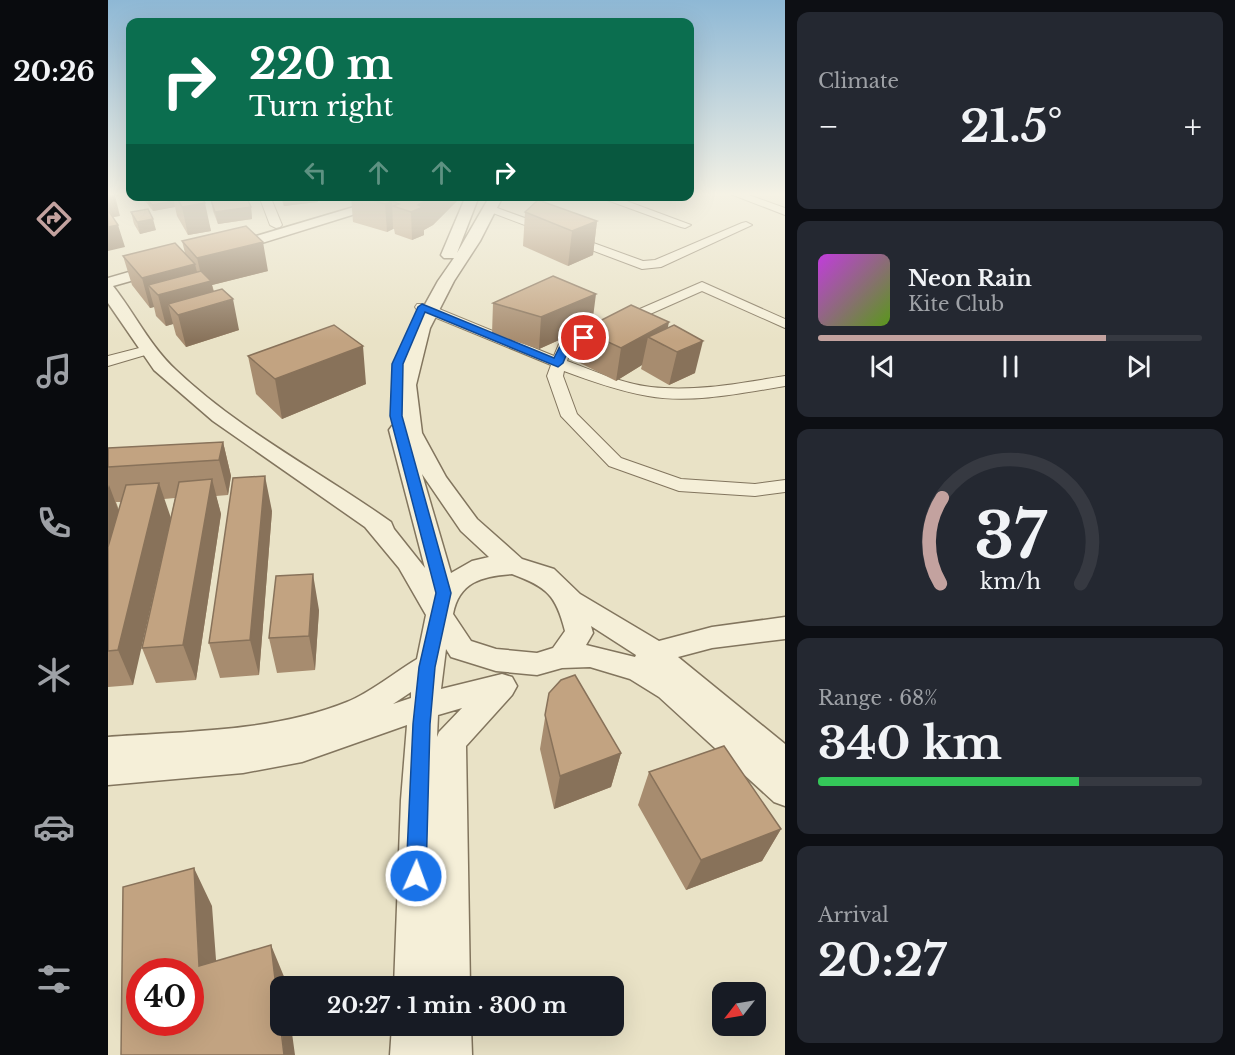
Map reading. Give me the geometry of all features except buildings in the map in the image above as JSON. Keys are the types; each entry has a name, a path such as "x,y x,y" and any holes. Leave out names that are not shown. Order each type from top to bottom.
{"street":[{"path":"230,242 220,246 234,242"},
{"path":"455,242 427,308 397,364 396,416 441,604 461,649 496,660 550,661 590,656 647,662 706,639 785,628"},
{"path":"583,242 629,262 642,265 657,264 707,242"},
{"path":"108,271 170,260 108,283"},
{"path":"785,324 702,286 564,346 555,376 569,416 615,462 679,485 755,490 785,486"},
{"path":"108,290 147,350 170,376 233,426 371,518 441,604"},
{"path":"427,308 558,363 601,379 650,392 710,393 785,381"},
{"path":"427,308 406,385 412,433 436,479 469,525 513,566"},
{"path":"108,361 147,350"},
{"path":"413,976 420,742 427,667 441,604 481,567 513,566 545,576 571,601 640,642 647,662 669,688 785,791"},
{"path":"108,771 243,759 302,748 423,706 502,686 550,661 579,633 571,601"},
{"path":"647,662 785,763"},
{"path":"108,751 243,740 299,730 357,712 427,667"},
{"path":"451,976 450,742 502,686"},
{"path":"411,1055 412,1036"},
{"path":"451,1036 451,1055"}],"route":[{"path":"416,876 420,742 427,667 444,593 396,416 397,364 422,307 558,363 564,346 584,338"}]}
